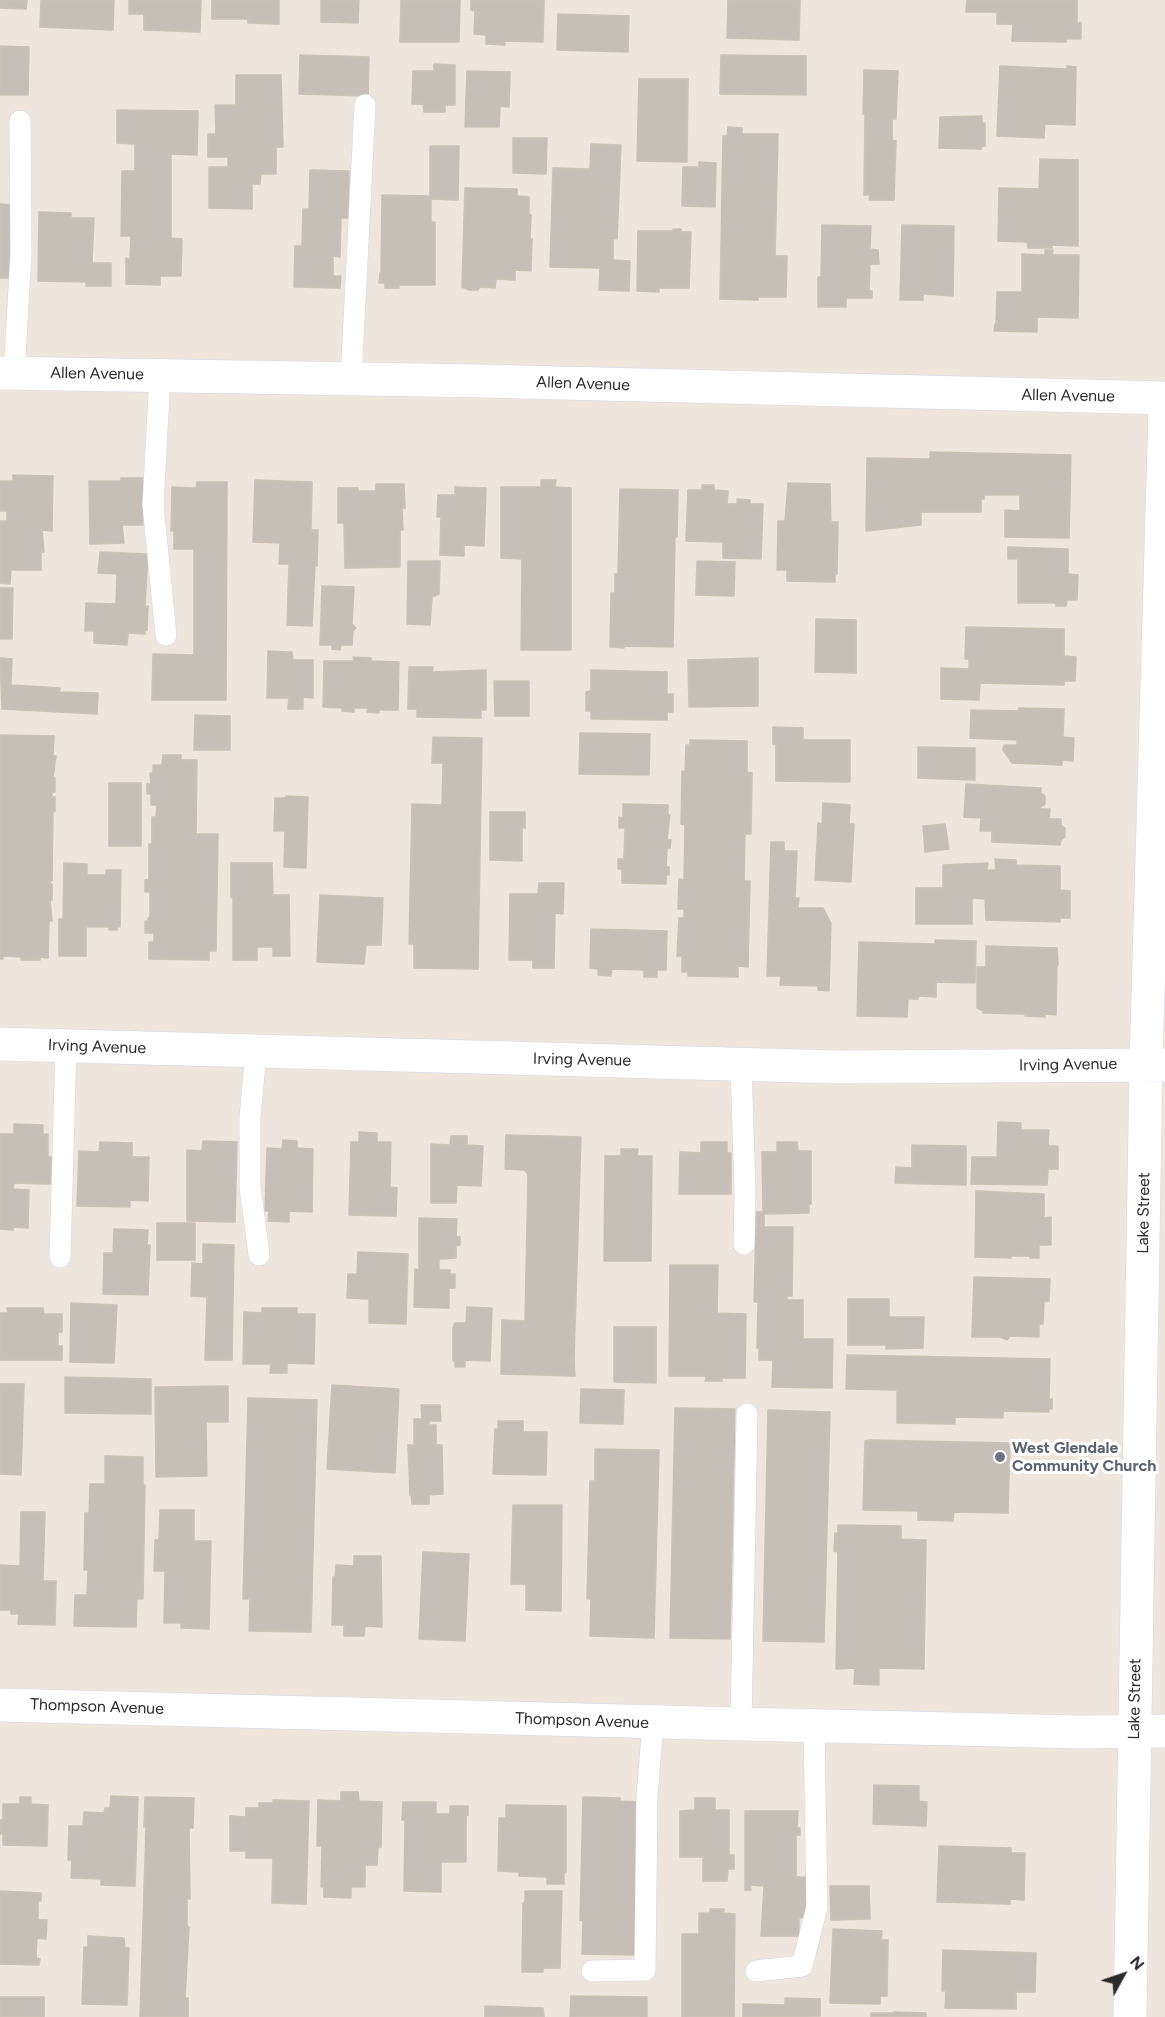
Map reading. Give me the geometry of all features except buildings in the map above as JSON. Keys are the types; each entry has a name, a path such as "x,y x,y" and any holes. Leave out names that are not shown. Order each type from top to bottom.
{"street":[{"name":"Allen Avenue","path":"7,373 351,378 1165,398"},
{"name":"Lake Street","path":"1130,2017 1150,1731 1165,410"},
{"name":"Irving Avenue","path":"0,1044 838,1067 1156,1064"},
{"name":"Thompson Avenue","path":"0,1705 814,1726 1150,1731"}],"lane":[{"path":"351,378 365,105"},
{"path":"7,373 21,254 20,121"},
{"path":"160,375 153,505 166,635"},
{"path":"60,1257 66,1046"},
{"path":"256,1052 250,1117 250,1187 259,1255"},
{"path":"741,1064 745,1192 744,1244"},
{"path":"741,1724 747,1413"},
{"path":"592,1971 645,1970 647,1797 653,1722"},
{"path":"756,1971 802,1966 817,1907 814,1726"}],"place":[{"name":"West Glendale Community Church","path":"1000,1457"}]}
